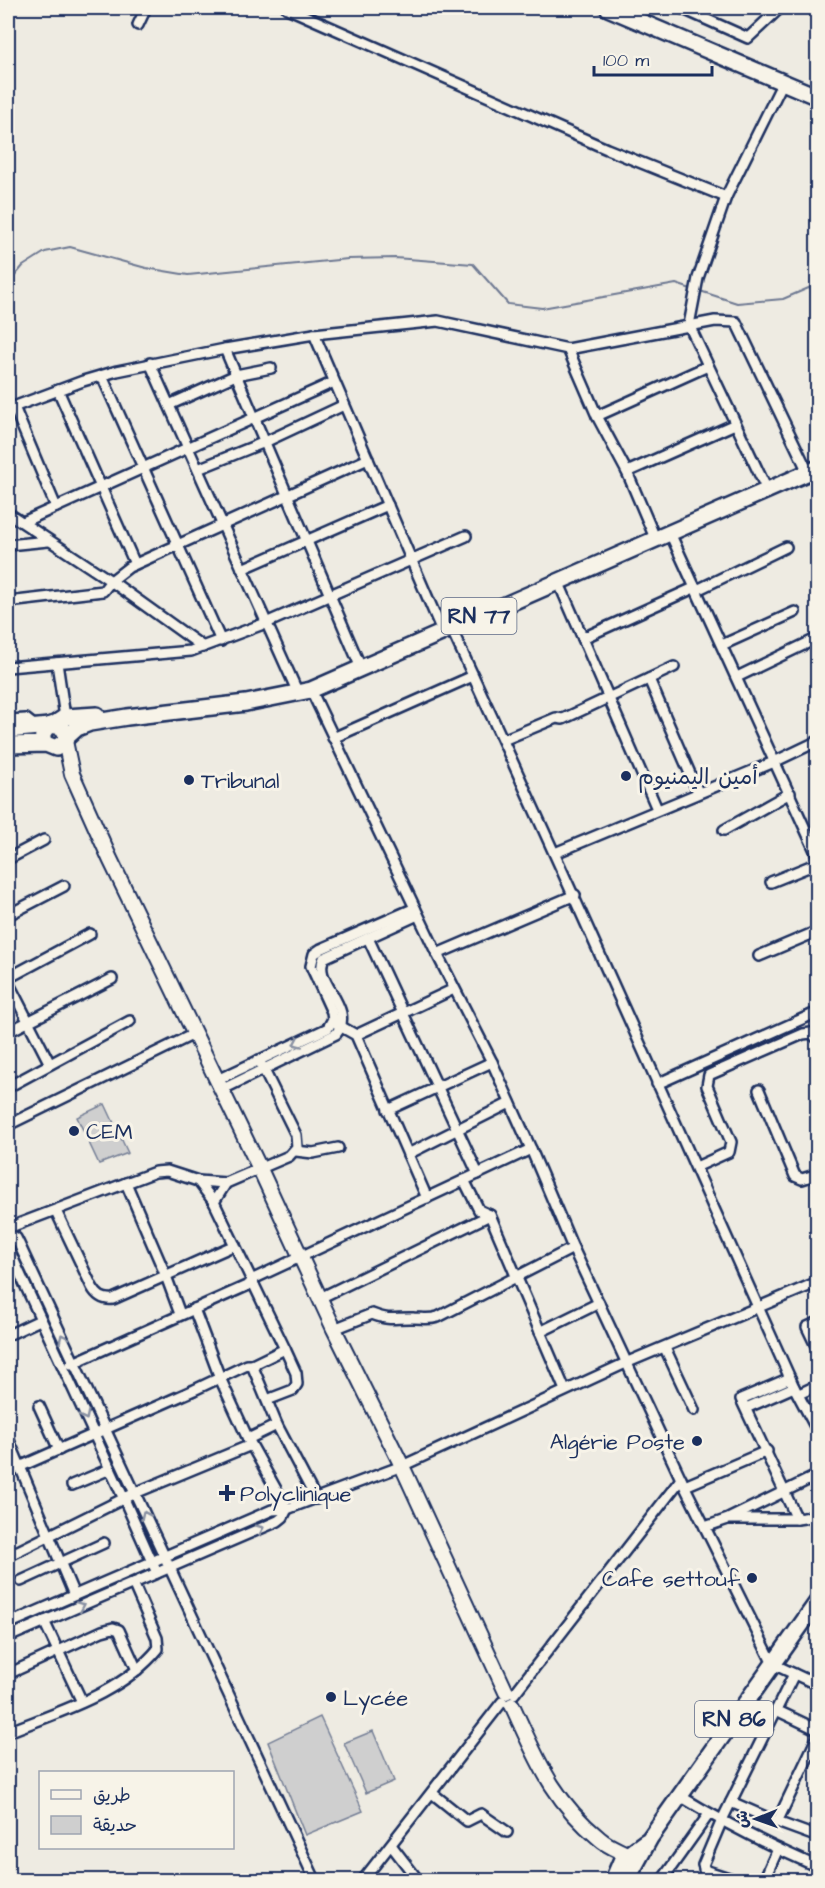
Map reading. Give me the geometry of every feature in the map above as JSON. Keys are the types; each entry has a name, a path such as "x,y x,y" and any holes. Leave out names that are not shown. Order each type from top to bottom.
{"main road":[{"path":"616,10 818,97"},
{"name":"RN 77","path":"66,740 77,728 86,724 246,703 304,692 813,470"},
{"name":"RN 77","path":"8,730 89,715 127,717"},
{"path":"72,774 47,746 43,733 51,723 62,728 72,774 110,859 302,1256 334,1329 402,1466 543,1772 572,1814 611,1848 625,1871"},
{"path":"8,745 56,748 66,740"},
{"name":"RN 86","path":"625,1871 818,1601"}],"street":[{"path":"138,25 146,8"},
{"path":"287,8 607,149 726,197"},
{"path":"681,8 748,38 780,8"},
{"path":"767,490 689,325 698,278 726,197 783,82"},
{"path":"56,507 11,408 58,390 150,363 314,334 438,321 568,349 689,325 715,321 736,322 813,470"},
{"path":"314,334 411,560 446,630 473,676 503,740 575,895 657,1084 794,1387 818,1432"},
{"path":"225,349 362,668"},
{"path":"568,349 597,416 627,472 655,538"},
{"path":"150,363 266,623 304,692 333,738 416,912 492,1062 573,1248 683,1482 773,1664 818,1685"},
{"path":"597,416 708,366"},
{"path":"169,405 236,375 271,368"},
{"path":"102,376 221,641"},
{"path":"22,522 334,382"},
{"path":"58,390 135,564"},
{"path":"198,469 265,442 344,405"},
{"path":"627,472 735,424"},
{"path":"8,603 103,591 111,581 135,564 368,459"},
{"path":"242,569 388,505"},
{"path":"8,513 111,581 203,647"},
{"path":"670,532 818,857"},
{"path":"8,667 191,651 331,596 466,536"},
{"path":"8,545 48,541"},
{"path":"584,638 786,547"},
{"path":"558,581 657,809"},
{"path":"722,645 795,612"},
{"path":"737,676 818,638"},
{"path":"8,720 26,719 51,723 57,663"},
{"path":"503,740 556,718 562,719 675,667"},
{"path":"333,738 473,676"},
{"path":"649,679 698,792"},
{"path":"555,853 774,762 818,741"},
{"path":"724,830 790,794"},
{"path":"8,859 45,840"},
{"path":"771,882 818,862"},
{"path":"8,915 64,886"},
{"path":"437,954 575,895"},
{"path":"219,1085 264,1070 330,1038 341,1027 342,1014 322,970 322,961 327,955 368,938 416,912"},
{"path":"219,1085 259,1060 323,1031 332,1023 332,1012 311,966 314,954 416,912"},
{"path":"759,956 818,931"},
{"path":"50,1064 8,980 90,934"},
{"path":"368,938 478,1174"},
{"path":"8,1032 112,980"},
{"path":"356,1035 454,988"},
{"path":"657,1084 818,1012"},
{"path":"8,1087 130,1021"},
{"path":"332,1023 356,1035 427,1198"},
{"path":"696,1167 729,1152 731,1148 731,1142 706,1086 709,1075 803,1034 811,1033 818,1039"},
{"path":"8,1125 194,1034"},
{"path":"259,1060 298,1139 296,1151"},
{"path":"388,1110 492,1062"},
{"path":"759,1090 795,1176 802,1179 818,1174"},
{"path":"408,1154 510,1103"},
{"path":"315,1881 19,1244 8,1231 155,1172 167,1171 198,1181 226,1183 296,1151 321,1153 338,1148"},
{"path":"62,1368 194,1309 531,1149"},
{"path":"464,1180 479,1210 490,1215 565,1390"},
{"path":"198,1181 214,1202 296,1373 297,1384 292,1390 267,1400"},
{"path":"126,1183 180,1314"},
{"path":"214,1202 226,1183"},
{"path":"56,1211 92,1287 103,1299 113,1299 235,1245"},
{"path":"320,1298 490,1215"},
{"path":"8,1248 157,1573"},
{"path":"334,1329 372,1314 388,1320 416,1318 426,1320 438,1317 573,1248"},
{"path":"8,1624 272,1510 286,1509 316,1499 402,1466 628,1362 818,1282"},
{"path":"540,1332 599,1303"},
{"path":"8,1637 278,1521 284,1515 286,1509 249,1442 220,1378 194,1309"},
{"path":"8,1335 40,1320"},
{"path":"818,1322 807,1327 818,1350"},
{"path":"665,1348 694,1410"},
{"path":"8,1472 285,1349"},
{"path":"252,1365 277,1425 316,1499"},
{"path":"797,1519 746,1408 794,1387 818,1385"},
{"path":"39,1406 59,1450"},
{"path":"9,1553 249,1442 277,1425"},
{"path":"8,1438 74,1595"},
{"path":"363,1881 683,1482 767,1451"},
{"path":"72,1485 110,1469"},
{"path":"705,1527 728,1519 818,1475"},
{"path":"728,1519 797,1519 818,1516"},
{"path":"21,1581 104,1544"},
{"path":"8,1732 82,1702 120,1683 158,1649 156,1638 134,1583"},
{"path":"44,1621 82,1702"},
{"path":"8,1674 113,1628 119,1630 137,1670"},
{"path":"709,1881 703,1865 722,1820 794,1674"},
{"path":"776,1710 818,1730"},
{"path":"777,1822 818,1736"},
{"path":"432,1793 466,1821 481,1814 507,1832"},
{"path":"680,1796 709,1814 818,1867"},
{"path":"731,1802 818,1837"},
{"path":"662,1881 709,1814"},
{"path":"391,1845 418,1881"},
{"path":"764,1881 778,1849"},
{"path":"704,1870 735,1881"}],"green space":[{"path":"105,1104 128,1153 99,1164 77,1117"},
{"path":"320,1717 363,1811 305,1835 268,1742"},
{"path":"373,1731 394,1781 366,1793 344,1743"}],"waterway":[{"path":"8,284 23,266 45,252 70,247 146,268 188,275 348,259 395,258 473,264 508,304 542,308 676,284 694,290"},
{"path":"700,291 737,303 783,299 818,284"}],"place":[{"name":"أمين اليمنيوم","path":"626,776"},
{"name":"Tribunal","path":"189,780"},
{"name":"CEM","path":"74,1131"},
{"name":"Algérie Poste","path":"697,1441"},
{"name":"Polyclinique","path":"227,1493"},
{"name":"Cafe settouf","path":"752,1578"},
{"name":"Lycée","path":"331,1697"}]}
